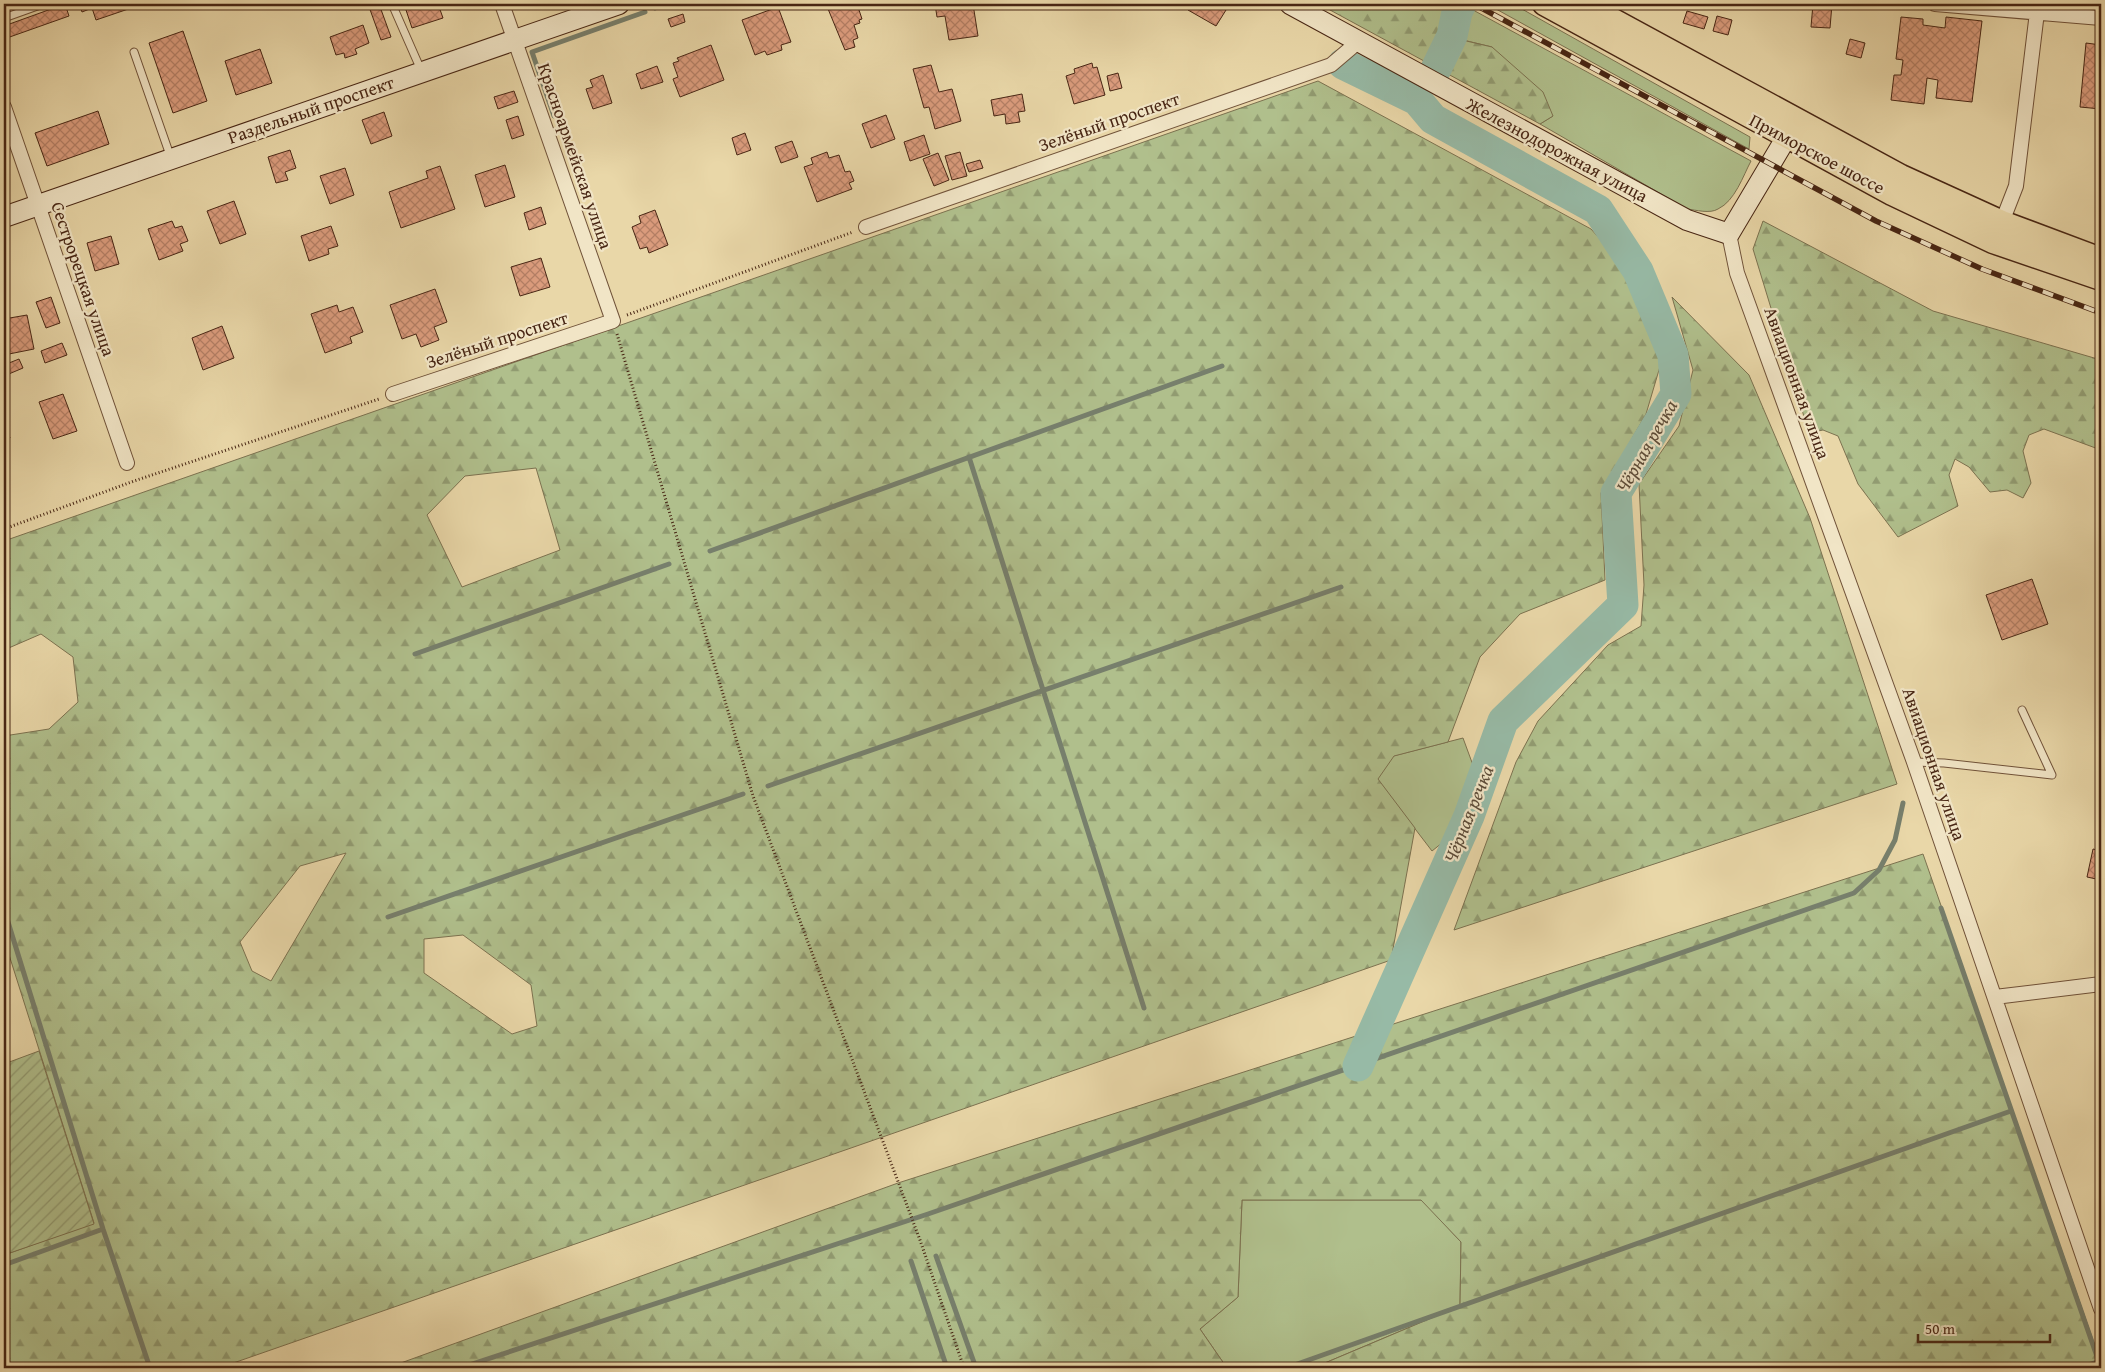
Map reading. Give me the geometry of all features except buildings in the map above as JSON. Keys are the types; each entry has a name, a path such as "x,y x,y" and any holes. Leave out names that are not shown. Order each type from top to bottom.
{"main road":[{"name":"Приморское шоссе","path":"1544,4 1786,138 1892,194 1994,242 2101,279"},
{"name":"Приморское шоссе","path":"1584,4 1901,176 2002,222 2101,259"}],"street":[{"name":"Красноармейская улица","path":"502,4 613,321"},
{"name":"Раздельный проспект","path":"4,217 619,4"},
{"name":"Железнодорожная улица","path":"1290,4 1687,220 1729,234"},
{"path":"1935,4 2037,8 2101,18"},
{"path":"2002,222 2016,186 2037,8"},
{"name":"Зелёный проспект","path":"866,227 1331,65 1358,42"},
{"name":"Сестрорецкая улица","path":"4,107 127,462"},
{"path":"1729,234 1786,138"},
{"name":"Авиационная улица","path":"1729,234 1740,282 1914,762 2101,1309"},
{"name":"Зелёный проспект","path":"394,394 613,321"},
{"path":"1995,997 2101,984"}],"lane":[{"path":"4,18 43,4"},
{"path":"392,4 422,72"},
{"path":"134,52 172,159"},
{"path":"1914,762 1944,763 2052,775 2022,710"}],"path":[{"path":"866,227 613,321 753,796 920,1240 964,1368"},
{"path":"4,529 134,481 394,394"}],"green space":[{"path":"1319,4 1442,4 1454,9 1451,28 1462,40 1492,47 1543,92 1553,116 1540,124"},
{"path":"1462,4 1751,161 1734,194 1724,205 1715,210 1687,209 1540,124 1553,116 1492,47 1463,40 1458,22 1458,14"},
{"path":"1487,4 1513,4 1750,137 1749,149"},
{"path":"1318,81 1591,229 1631,274 1664,353 1646,414 1601,493 1605,580 1520,614 1480,657 1448,742 1394,756 1378,779 1415,828 1391,960 219,1368 4,1368 4,1255 94,1223 4,939 4,736 49,729 78,702 73,657 41,634 4,650 4,541","holes":["536,468 560,550 462,587 427,515 465,476","346,853 271,981 252,971 240,942 300,866","463,935 531,985 537,1026 512,1034 424,973 424,939"]},
{"path":"1763,221 1933,311 2101,360 2101,450 2044,429 2029,435 2023,451 2031,483 2023,498 2007,490 1990,492 1969,467 1955,459 1949,475 1958,506 1898,537 1858,484 1838,436 1823,430 1809,433 1753,249"},
{"path":"1672,297 1749,375 1810,518 1897,784 1454,930 1516,762 1538,721 1608,645 1641,626 1644,585 1639,484 1679,426 1693,370"},
{"path":"1463,738 1488,806 1432,851 1377,779 1393,756"},
{"path":"1923,854 2101,1363 2101,1368 1313,1368 1460,1306 1461,1242 1421,1200 1242,1200 1238,1297 1200,1329 1227,1368 387,1368 898,1183"},
{"path":"39,1051 94,1224 4,1255 4,1064"},
{"path":"1242,1200 1422,1200 1461,1242 1460,1306 1313,1368 1227,1368 1200,1329 1238,1297"}],"waterway":[{"path":"655,8 667,4"},
{"name":"Чёрная речка","path":"1436,69 1452,36 1457,12 1461,4"},
{"path":"554,116 532,52 645,12"},
{"name":"Чёрная речка","path":"1343,64 1417,100 1433,119 1598,210 1638,271 1673,355 1676,394 1616,493 1623,605 1503,721 1469,816 1358,1066"},
{"path":"710,551 1222,366"},
{"path":"969,457 1144,1008"},
{"path":"415,654 669,564"},
{"path":"768,786 1341,587"},
{"path":"388,917 743,794"},
{"path":"460,1368 928,1214 1854,893 1879,870 1895,840 1903,803"},
{"path":"1941,908 2101,1368"},
{"path":"4,909 103,1229 150,1368"},
{"path":"1286,1368 2011,1111"},
{"path":"4,1265 103,1229"},
{"path":"936,1256 976,1368"},
{"path":"911,1261 947,1368"},
{"path":"2079,1368 2098,1362"}],"railway":[{"path":"1474,4 1876,221 1982,269 2101,313"}]}
